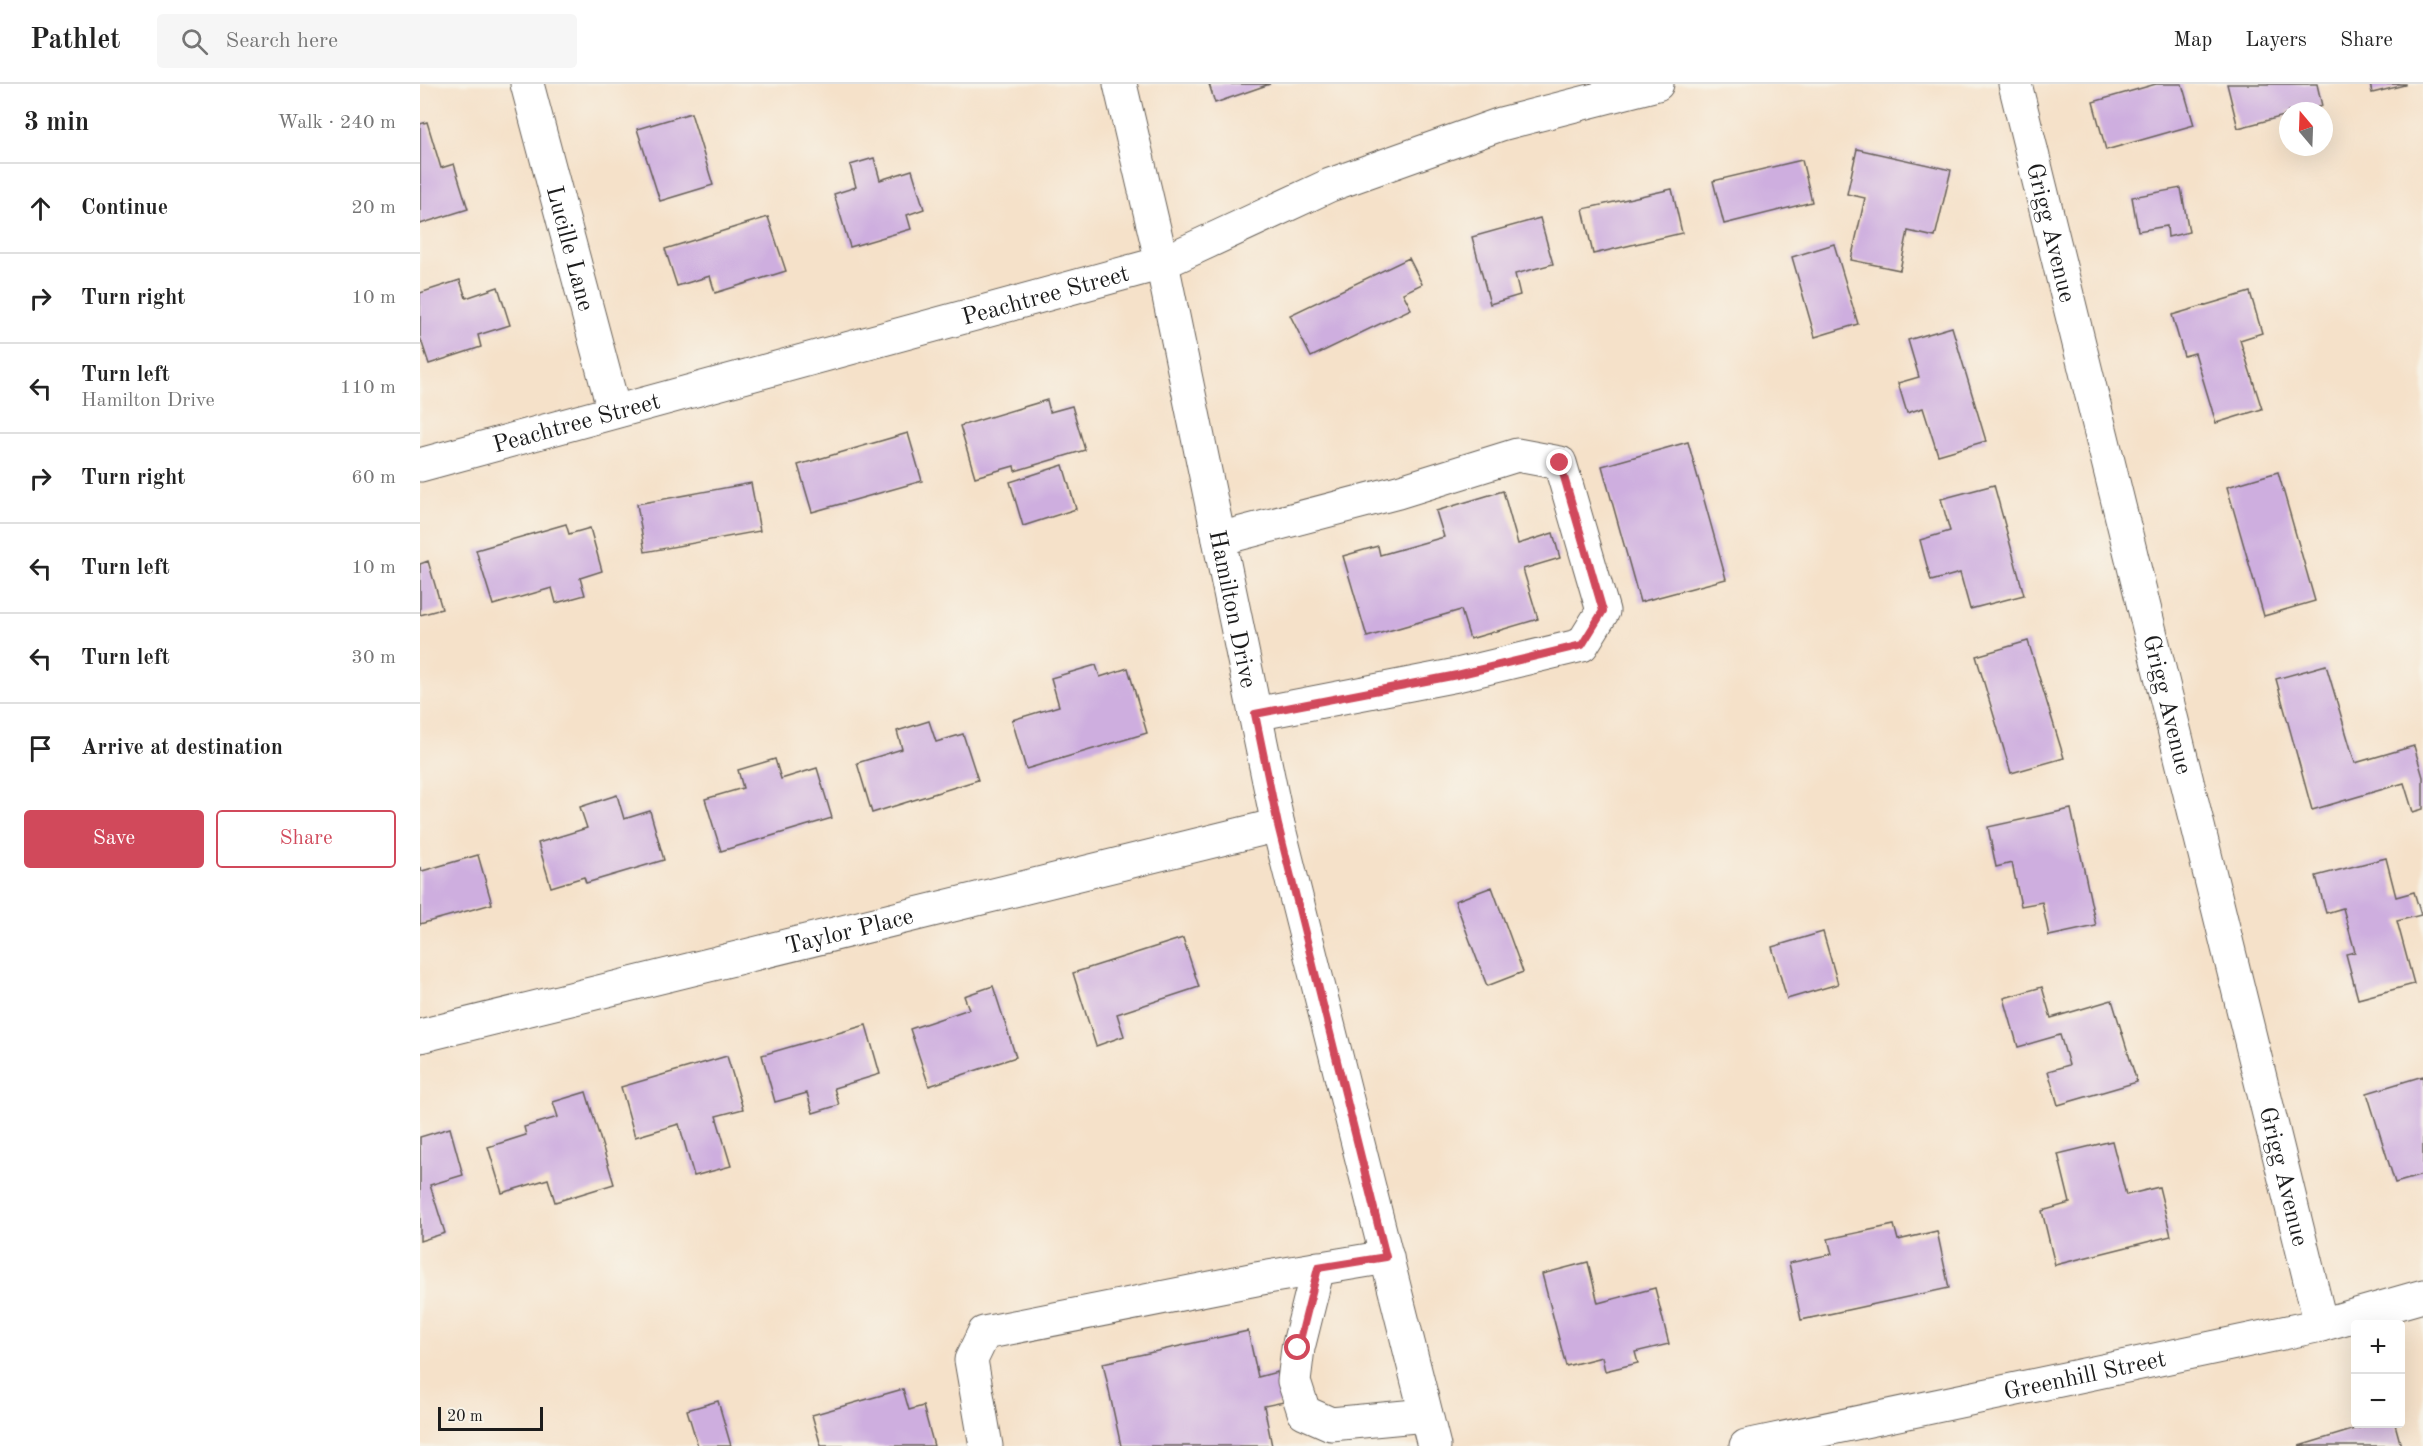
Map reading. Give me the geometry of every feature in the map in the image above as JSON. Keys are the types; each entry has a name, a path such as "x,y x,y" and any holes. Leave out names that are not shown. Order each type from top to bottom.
{"street":[{"name":"Lucille Lane","path":"527,84 614,411"},
{"name":"Hamilton Drive","path":"1120,84 1162,263 1278,825 1430,1431"},
{"name":"Peachtree Street","path":"420,465 1162,263 1330,185 1501,124 1657,84"},
{"name":"Grigg Avenue","path":"2015,84 2321,1325"},
{"path":"1219,539 1398,492 1517,455 1560,463 1603,611 1582,645 1457,675 1255,714"},
{"name":"Taylor Place","path":"420,1036 1278,825"},
{"path":"986,1446 971,1360 984,1332 1386,1257"},
{"path":"1318,1268 1298,1348 1294,1381 1304,1412 1331,1424 1430,1431"},
{"name":"Greenhill Street","path":"1746,1446 2321,1325 2423,1296"}],"building":[{"path":"1209,84 1270,84 1215,103"},
{"path":"2156,84 2182,84 2194,125 2106,150 2093,102"},
{"path":"2227,84 2317,84 2321,102 2279,102 2279,117 2238,128"},
{"path":"2370,84 2405,84 2405,85 2372,93"},
{"path":"691,113 713,185 660,201 637,129"},
{"path":"427,122 441,168 454,164 468,209 420,224 420,124"},
{"path":"1857,149 1951,170 1935,237 1908,231 1900,270 1851,260 1865,198 1847,194"},
{"path":"874,158 880,180 912,170 924,209 907,215 911,229 850,247 834,194 856,187 850,165"},
{"path":"1802,160 1812,202 1724,224 1713,181"},
{"path":"2181,188 2189,232 2168,237 2167,226 2138,231 2132,197"},
{"path":"1672,189 1682,233 1593,254 1583,209"},
{"path":"768,217 786,271 715,293 710,276 677,286 665,249"},
{"path":"1540,218 1553,264 1515,274 1520,295 1490,304 1472,237"},
{"path":"1834,244 1858,324 1815,337 1792,257"},
{"path":"1409,258 1422,284 1403,293 1411,309 1311,357 1290,315"},
{"path":"460,280 466,298 498,287 510,325 478,335 481,347 429,364 420,337 420,293"},
{"path":"2250,292 2262,333 2240,340 2262,409 2216,423 2195,353 2184,356 2172,315"},
{"path":"1952,327 1986,441 1938,455 1923,408 1907,413 1898,383 1919,377 1908,340"},
{"path":"1047,400 1050,412 1072,406 1085,450 1015,471 1014,466 975,477 960,426"},
{"path":"908,433 922,481 812,512 798,465"},
{"path":"1688,442 1726,579 1640,602 1602,466"},
{"path":"1063,465 1076,509 1023,526 1010,482"},
{"path":"2278,472 2315,601 2264,616 2227,487"},
{"path":"751,483 760,531 645,552 637,504"},
{"path":"1994,485 2024,595 1970,609 1960,573 1931,581 1920,540 1950,531 1941,499"},
{"path":"1503,491 1518,544 1553,533 1560,558 1523,569 1538,619 1470,639 1461,610 1367,637 1343,556 1378,546 1380,555 1444,537 1436,511"},
{"path":"566,524 569,534 590,528 602,571 580,578 585,595 556,603 552,588 493,605 476,550"},
{"path":"428,561 442,609 420,615 420,564"},
{"path":"2028,641 2064,758 2011,773 1976,656"},
{"path":"1096,665 1100,677 1128,668 1147,733 1026,769 1012,720 1059,706 1051,678"},
{"path":"2326,665 2355,763 2414,746 2423,777 2423,809 2413,812 2404,783 2312,810 2276,679"},
{"path":"929,721 936,742 963,734 978,780 872,813 857,763 902,749 897,731"},
{"path":"775,759 781,779 817,768 832,818 721,851 705,799 743,788 738,770"},
{"path":"617,795 624,819 650,811 664,860 586,883 584,877 551,887 538,843 587,828 580,807"},
{"path":"2071,809 2096,926 2049,936 2042,902 2021,906 2012,863 1996,867 1988,827"},
{"path":"478,855 492,904 420,924 420,867 422,871"},
{"path":"2386,858 2396,897 2414,892 2421,915 2397,921 2414,984 2358,999 2346,954 2355,952 2343,908 2326,913 2316,876"},
{"path":"1492,887 1523,972 1487,986 1455,901"},
{"path":"1823,932 1838,984 1787,999 1772,947"},
{"path":"1183,938 1199,987 1117,1014 1124,1036 1096,1046 1073,973"},
{"path":"993,986 1016,1057 929,1086 910,1029 969,1009 964,996"},
{"path":"2042,987 2051,1018 2112,1000 2137,1082 2058,1105 2048,1071 2069,1065 2060,1035 2018,1047 2004,998"},
{"path":"866,1025 880,1074 834,1088 839,1105 813,1113 807,1093 775,1102 762,1055"},
{"path":"727,1056 743,1109 716,1116 731,1166 694,1176 679,1124 635,1137 621,1087"},
{"path":"2423,1076 2423,1175 2395,1183 2367,1093"},
{"path":"586,1092 614,1184 555,1202 548,1179 502,1193 488,1147 526,1135 524,1127 558,1117 553,1102"},
{"path":"450,1128 463,1175 430,1185 445,1233 420,1241 420,1137"},
{"path":"2112,1141 2126,1195 2159,1187 2171,1236 2055,1265 2042,1211 2070,1203 2058,1154"},
{"path":"1894,1225 1898,1240 1937,1231 1949,1288 1801,1320 1789,1263 1832,1254 1828,1239"},
{"path":"1588,1262 1598,1303 1655,1288 1669,1344 1635,1352 1638,1363 1605,1371 1602,1357 1566,1366 1542,1274"},
{"path":"1248,1331 1258,1377 1277,1372 1284,1402 1264,1406 1272,1446 1121,1446 1103,1363"},
{"path":"903,1389 909,1410 923,1406 934,1446 821,1446 812,1415"},
{"path":"718,1401 731,1446 698,1446 687,1410"},
{"path":"2359,1428 2396,1428 2401,1446 2299,1446"}],"route":[{"path":"1298,1348 1318,1268 1386,1257 1278,825 1255,714 1457,675 1582,645 1603,611 1560,463"}]}
